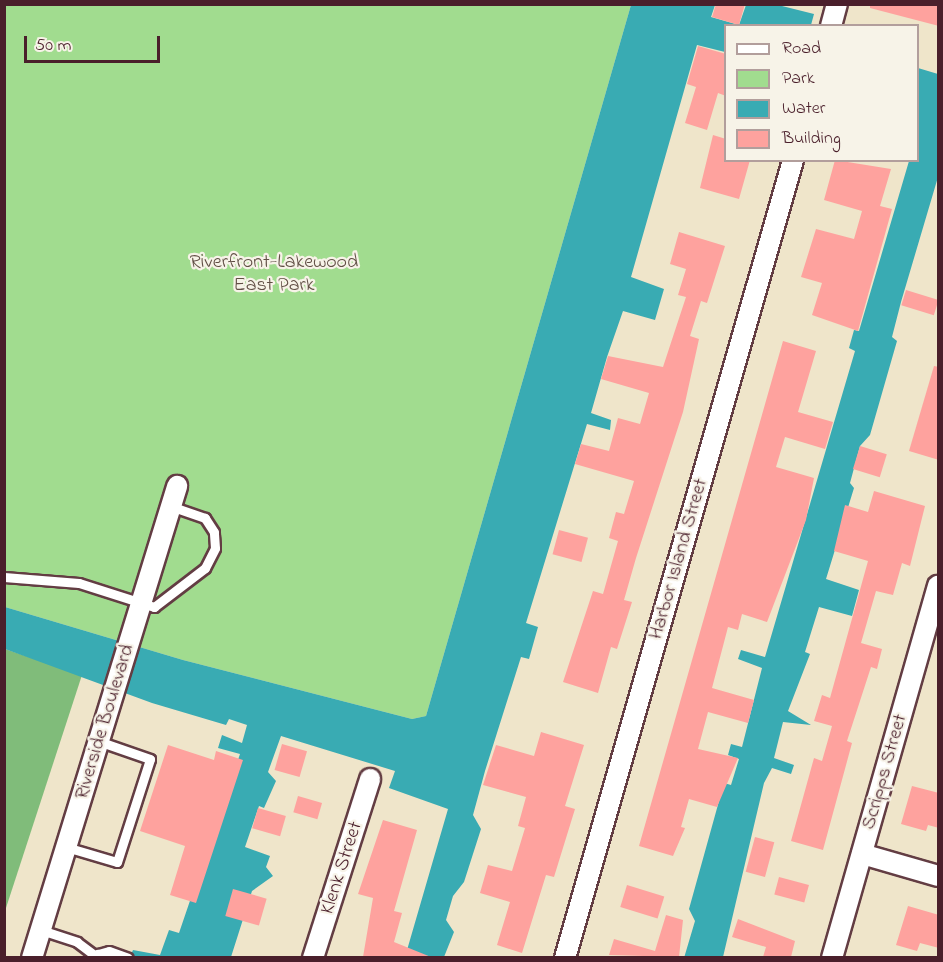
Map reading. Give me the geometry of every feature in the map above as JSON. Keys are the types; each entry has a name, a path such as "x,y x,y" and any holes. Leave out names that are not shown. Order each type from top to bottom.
{"street":[{"path":"832,24 837,4"},
{"name":"Harbor Island Street","path":"566,957 792,162"},
{"name":"Riverside Boulevard","path":"32,957 177,486"},
{"name":"Scripps Street","path":"832,957 939,586"},
{"name":"Klenk Street","path":"313,957 370,779"},
{"path":"862,854 939,876"}],"lane":[{"path":"4,577 79,583 141,606 162,603 205,568 215,548 214,532 205,518 171,506"},
{"path":"66,847 117,862 150,759 98,741"},
{"path":"41,930 99,956 128,957"}],"green space":[{"name":"Riverfront-Lakewood East Park","path":"5,5 631,5 426,716 412,719 183,660 5,607"},
{"path":"5,649 82,675 5,911"}],"water":[{"path":"631,5 715,5 711,17 736,24 724,24 724,52 697,45 631,277 664,289 655,320 623,311 607,357 591,413 611,420 610,430 587,424 526,623 538,627 529,659 521,657 473,815 481,829 464,882 453,896 446,920 454,932 444,957 405,957 448,809 389,788 395,771 281,736 268,772 276,781 264,808 259,806 245,847 270,856 266,867 273,876 252,891 231,957 130,957 133,950 160,955 169,930 179,933 240,754 218,748 222,735 242,743 247,725 229,719 226,725 152,703 5,649 5,607 183,660 412,719 426,716"},
{"path":"746,5 778,5 814,14 811,24 739,24"},
{"path":"919,68 938,74 938,177 892,337 897,341 870,435 860,446 850,483 854,488 826,579 859,590 852,616 819,607 805,652 810,654 788,711 811,725 783,722 774,758 794,765 791,774 772,768 764,783 723,957 684,958 695,921 689,909 724,783 731,785 739,759 728,755 731,744 742,747 762,668 738,659 741,650 765,657 855,351 849,348 854,330 859,331 909,162 919,162"}],"building":[{"path":"716,4 745,4 739,24 712,17"},
{"path":"870,4 939,4 939,26 870,8"},
{"path":"698,46 724,53 724,95 718,93 707,130 685,123 696,87 687,84"},
{"path":"713,135 724,138 724,162 749,162 739,199 700,188"},
{"path":"834,162 891,169 880,206 892,209 858,331 812,315 822,283 801,277 816,229 854,239 862,211 824,200"},
{"path":"679,232 725,246 707,303 701,301 690,336 699,339 683,412 624,600 632,602 617,649 611,647 598,693 563,682 593,591 603,594 618,541 609,538 616,512 624,514 634,481 575,464 581,444 609,451 618,418 640,424 649,393 601,379 608,356 663,367 686,297 678,295 686,269 670,264"},
{"path":"906,290 938,300 934,315 901,305"},
{"path":"783,341 816,351 798,412 833,422 825,449 785,437 776,467 814,478 806,520 767,622 742,614 738,630 728,627 712,688 754,700 748,723 708,712 698,749 738,758 717,807 689,799 681,827 685,828 673,856 639,846"},
{"path":"934,366 939,367 939,460 909,451"},
{"path":"860,446 887,454 880,477 853,469"},
{"path":"874,491 925,506 910,566 902,563 893,595 876,591 861,643 882,649 877,669 871,667 847,741 852,743 823,850 791,841 814,758 822,761 832,726 814,721 822,695 830,698 868,561 834,551 845,505 868,512"},
{"path":"559,530 588,538 582,562 553,554"},
{"path":"541,732 584,745 565,806 575,809 554,877 546,875 522,953 497,945 510,902 480,893 488,865 512,871 525,828 518,826 526,797 483,785 496,745 534,756"},
{"path":"282,744 307,751 300,777 275,770"},
{"path":"168,745 214,760 216,751 243,760 196,903 170,895 185,846 140,831"},
{"path":"912,786 939,793 939,828 928,825 926,831 901,824"},
{"path":"298,796 322,803 317,819 293,812"},
{"path":"258,808 286,816 280,836 252,828"},
{"path":"383,820 417,830 394,911 402,913 394,942 431,957 363,957 373,898 358,894"},
{"path":"755,837 774,842 765,877 746,872"},
{"path":"779,877 809,885 804,902 774,894"},
{"path":"627,885 664,896 658,918 620,907"},
{"path":"233,889 267,899 259,926 225,916"},
{"path":"908,906 939,915 939,948 920,943 917,951 896,945"},
{"path":"666,915 683,920 679,957 609,955 614,939 655,951"},
{"path":"738,919 795,941 791,957 763,957 766,947 732,937"}]}
